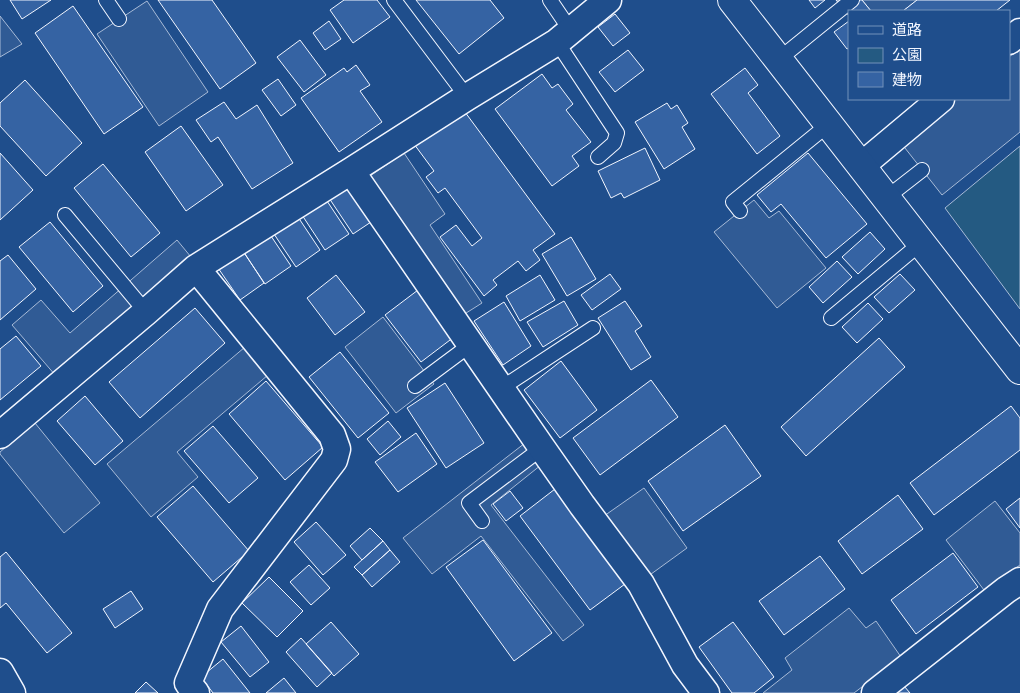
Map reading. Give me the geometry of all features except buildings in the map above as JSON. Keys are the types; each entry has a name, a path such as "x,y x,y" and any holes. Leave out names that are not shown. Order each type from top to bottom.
{"street":[{"path":"0,435 196,268 564,37 608,0"},
{"path":"732,0 1020,370"},
{"path":"1010,40 1020,32"},
{"path":"861,166 940,100"},
{"path":"351,172 582,505 641,584 685,665 706,693"},
{"path":"196,268 332,435 336,450 334,460 220,609 188,683 196,693"},
{"path":"875,693 1020,581"},
{"path":"0,672 12,693"}],"lane":[{"path":"106,0 119,19"},
{"path":"394,0 467,97"},
{"path":"550,0 564,37 617,133 614,143 598,157"},
{"path":"778,60 852,0"},
{"path":"740,211 733,202 829,124"},
{"path":"886,198 922,170"},
{"path":"65,215 146,312"},
{"path":"831,318 921,243"},
{"path":"500,388 593,328"},
{"path":"415,386 470,345"},
{"path":"482,521 469,503 542,448"}],"green space":[{"path":"1020,146 1020,309 945,208"}],"shaded area":[{"path":"862,0 917,0 904,10 870,10"},
{"path":"147,1 208,92 159,126 97,34"},
{"path":"0,16 22,44 0,57"},
{"path":"1020,48 1020,132 942,195 901,143 955,100 1010,100 1010,56"},
{"path":"404,153 445,214 430,225 482,303 463,315 370,176"},
{"path":"754,200 769,218 779,211 826,268 777,308 714,232"},
{"path":"177,240 191,257 56,376 12,325 41,300 70,333"},
{"path":"383,317 434,384 396,413 345,347"},
{"path":"245,347 268,375 177,452 198,477 151,517 107,464"},
{"path":"35,423 100,503 64,533 0,454"},
{"path":"525,443 541,465 491,505 584,625 563,641 481,536 432,574 403,538"},
{"path":"644,488 687,548 647,577 604,516"},
{"path":"995,501 1020,533 1020,565 984,590 946,540"},
{"path":"849,608 866,628 876,621 901,657 854,693 763,693 792,670 785,658"}]}
